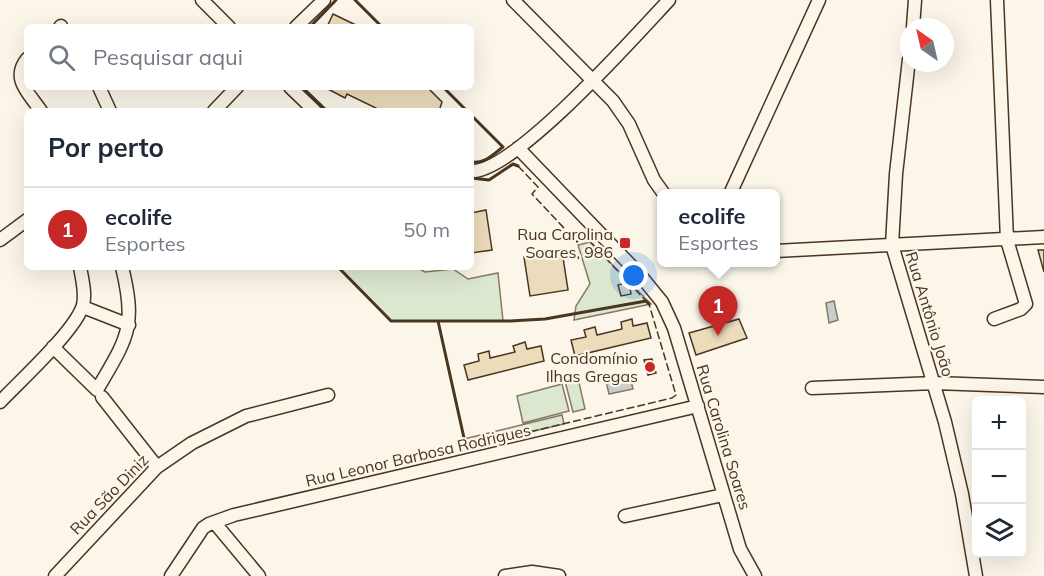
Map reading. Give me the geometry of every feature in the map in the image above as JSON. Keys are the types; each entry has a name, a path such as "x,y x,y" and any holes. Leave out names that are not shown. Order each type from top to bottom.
{"street":[{"path":"202,0 226,24"},
{"path":"300,24 324,0"},
{"path":"513,0 613,101 642,148 654,180 660,189"},
{"path":"474,171 497,164 518,148 592,81 669,0"},
{"path":"732,189 819,0"},
{"path":"913,18 915,0"},
{"path":"994,320 1021,309 1026,303 1007,240 997,0"},
{"path":"24,63 19,75 24,85"},
{"name":"Rua Antônio João","path":"908,72 891,245 935,383 962,494 976,576"},
{"path":"27,90 39,108"},
{"path":"100,90 109,108"},
{"path":"217,108 234,90"},
{"path":"293,90 312,108"},
{"name":"Rua Carolina Soares","path":"518,148 640,275 662,302 674,328 741,549 755,576"},
{"path":"0,240 24,222"},
{"path":"780,251 1044,237"},
{"path":"0,402 67,332 83,307 80,270"},
{"path":"99,394 124,342 129,325 129,293 123,270"},
{"path":"83,307 129,325"},
{"path":"52,347 99,394 157,467"},
{"path":"812,388 935,383 1044,387"},
{"name":"Rua São Diniz","path":"55,576 157,467 192,443 236,421 328,395"},
{"name":"Rua Leonor Barbosa Rodrigues","path":"171,576 203,528 234,515 698,406"},
{"path":"625,516 723,495"},
{"path":"214,522 259,576"},
{"path":"506,576 532,572 559,576"}],"green space":[{"path":"590,242 651,304 574,320 576,306 590,284 578,245"},
{"path":"341,270 421,270 425,272 454,270 468,279 498,273 503,321 391,321"},
{"path":"577,374 585,409 573,412 564,377"},
{"path":"562,384 569,411 523,423 517,396"},
{"path":"562,415 564,424 466,447 464,439"}],"shaded area":[{"path":"834,301 838,320 829,323 826,303"},
{"path":"630,376 633,389 609,394 606,381"}],"building":[{"path":"333,14 354,24 328,24"},
{"path":"330,90 430,90 442,102 440,108 376,108 347,94 345,98"},
{"path":"486,210 492,250 474,253 474,212"},
{"path":"1038,250 1044,250 1044,272"},
{"path":"562,251 568,290 530,296 524,257"},
{"path":"629,282 631,294 621,296 618,285"},
{"path":"632,319 633,326 647,323 651,338 575,356 571,340 586,337 584,330 595,327 597,335 622,329 621,322"},
{"path":"739,319 747,338 696,355 689,333"},
{"path":"525,342 527,349 541,346 544,361 468,380 464,365 479,361 478,354 489,351 490,358 515,352 513,346"},
{"name":"Condomínio Ilhas Gregas","path":"652,359 656,373 648,375 644,360"}],"fence":[{"path":"518,166 538,187 532,194 577,242 585,236 646,301"},
{"path":"466,447 672,398 676,395 649,304"}],"wall":[{"path":"313,24 336,0"},
{"path":"355,0 379,24"},
{"path":"305,90 324,108"},
{"path":"446,90 464,108"},
{"path":"474,118 503,147 492,156 474,162"},
{"path":"474,178 489,180 513,164 518,166"},
{"path":"341,270 391,321 439,321"},
{"path":"466,447 438,321 545,319 646,301 649,304"}],"place":[{"name":"Rua Carolina Soares, 986","path":"625,243"},
{"name":"ecolife","path":"718,336"},
{"name":"Condomínio Ilhas Gregas","path":"650,367"}]}
